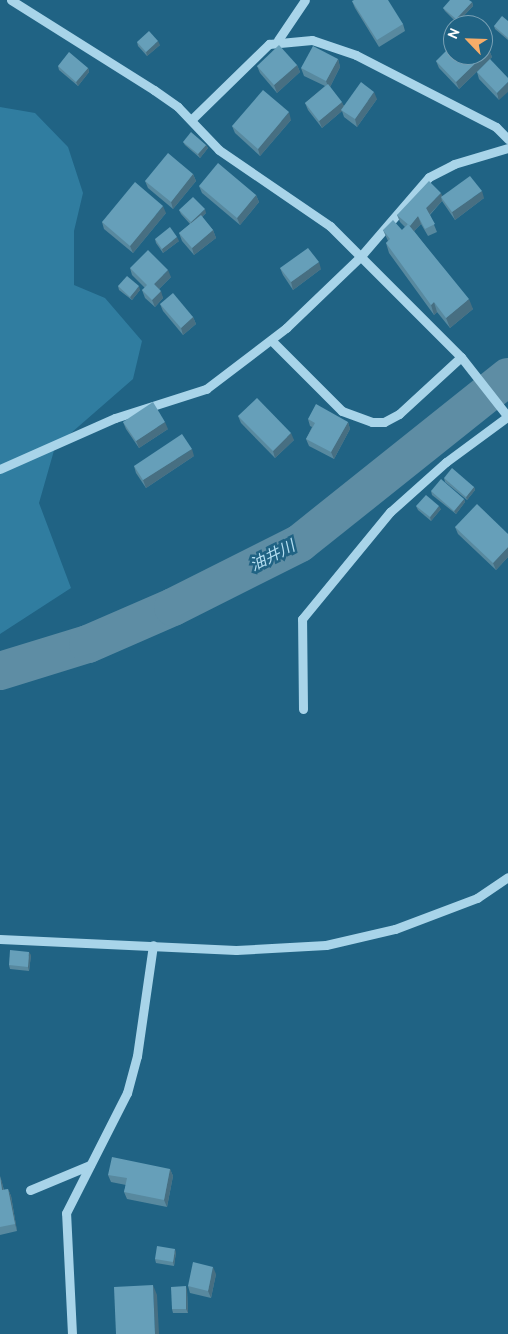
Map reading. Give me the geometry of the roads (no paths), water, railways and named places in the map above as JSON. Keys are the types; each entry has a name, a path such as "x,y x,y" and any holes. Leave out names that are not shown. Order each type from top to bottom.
{"street":[{"path":"11,0 154,90 191,120 219,150 330,226 461,357 508,417 446,462 390,512 302,619 303,709"},
{"path":"191,120 250,60 278,40 305,0"},
{"path":"278,40 326,42 356,55 496,127 508,139"},
{"path":"0,469 115,418 206,389 271,340 361,256 429,177 454,164 508,148"},
{"path":"271,340 342,411 372,422 384,422 399,414 461,357"},
{"path":"0,939 236,950 326,946 395,929 477,898 508,877"},
{"path":"72,1334 64,1229 66,1213 127,1093 137,1056 152,945"},
{"path":"30,1190 90,1165"}],"waterway":[{"name":"油井川","path":"0,671 88,644 173,607 300,543 508,377"}]}
